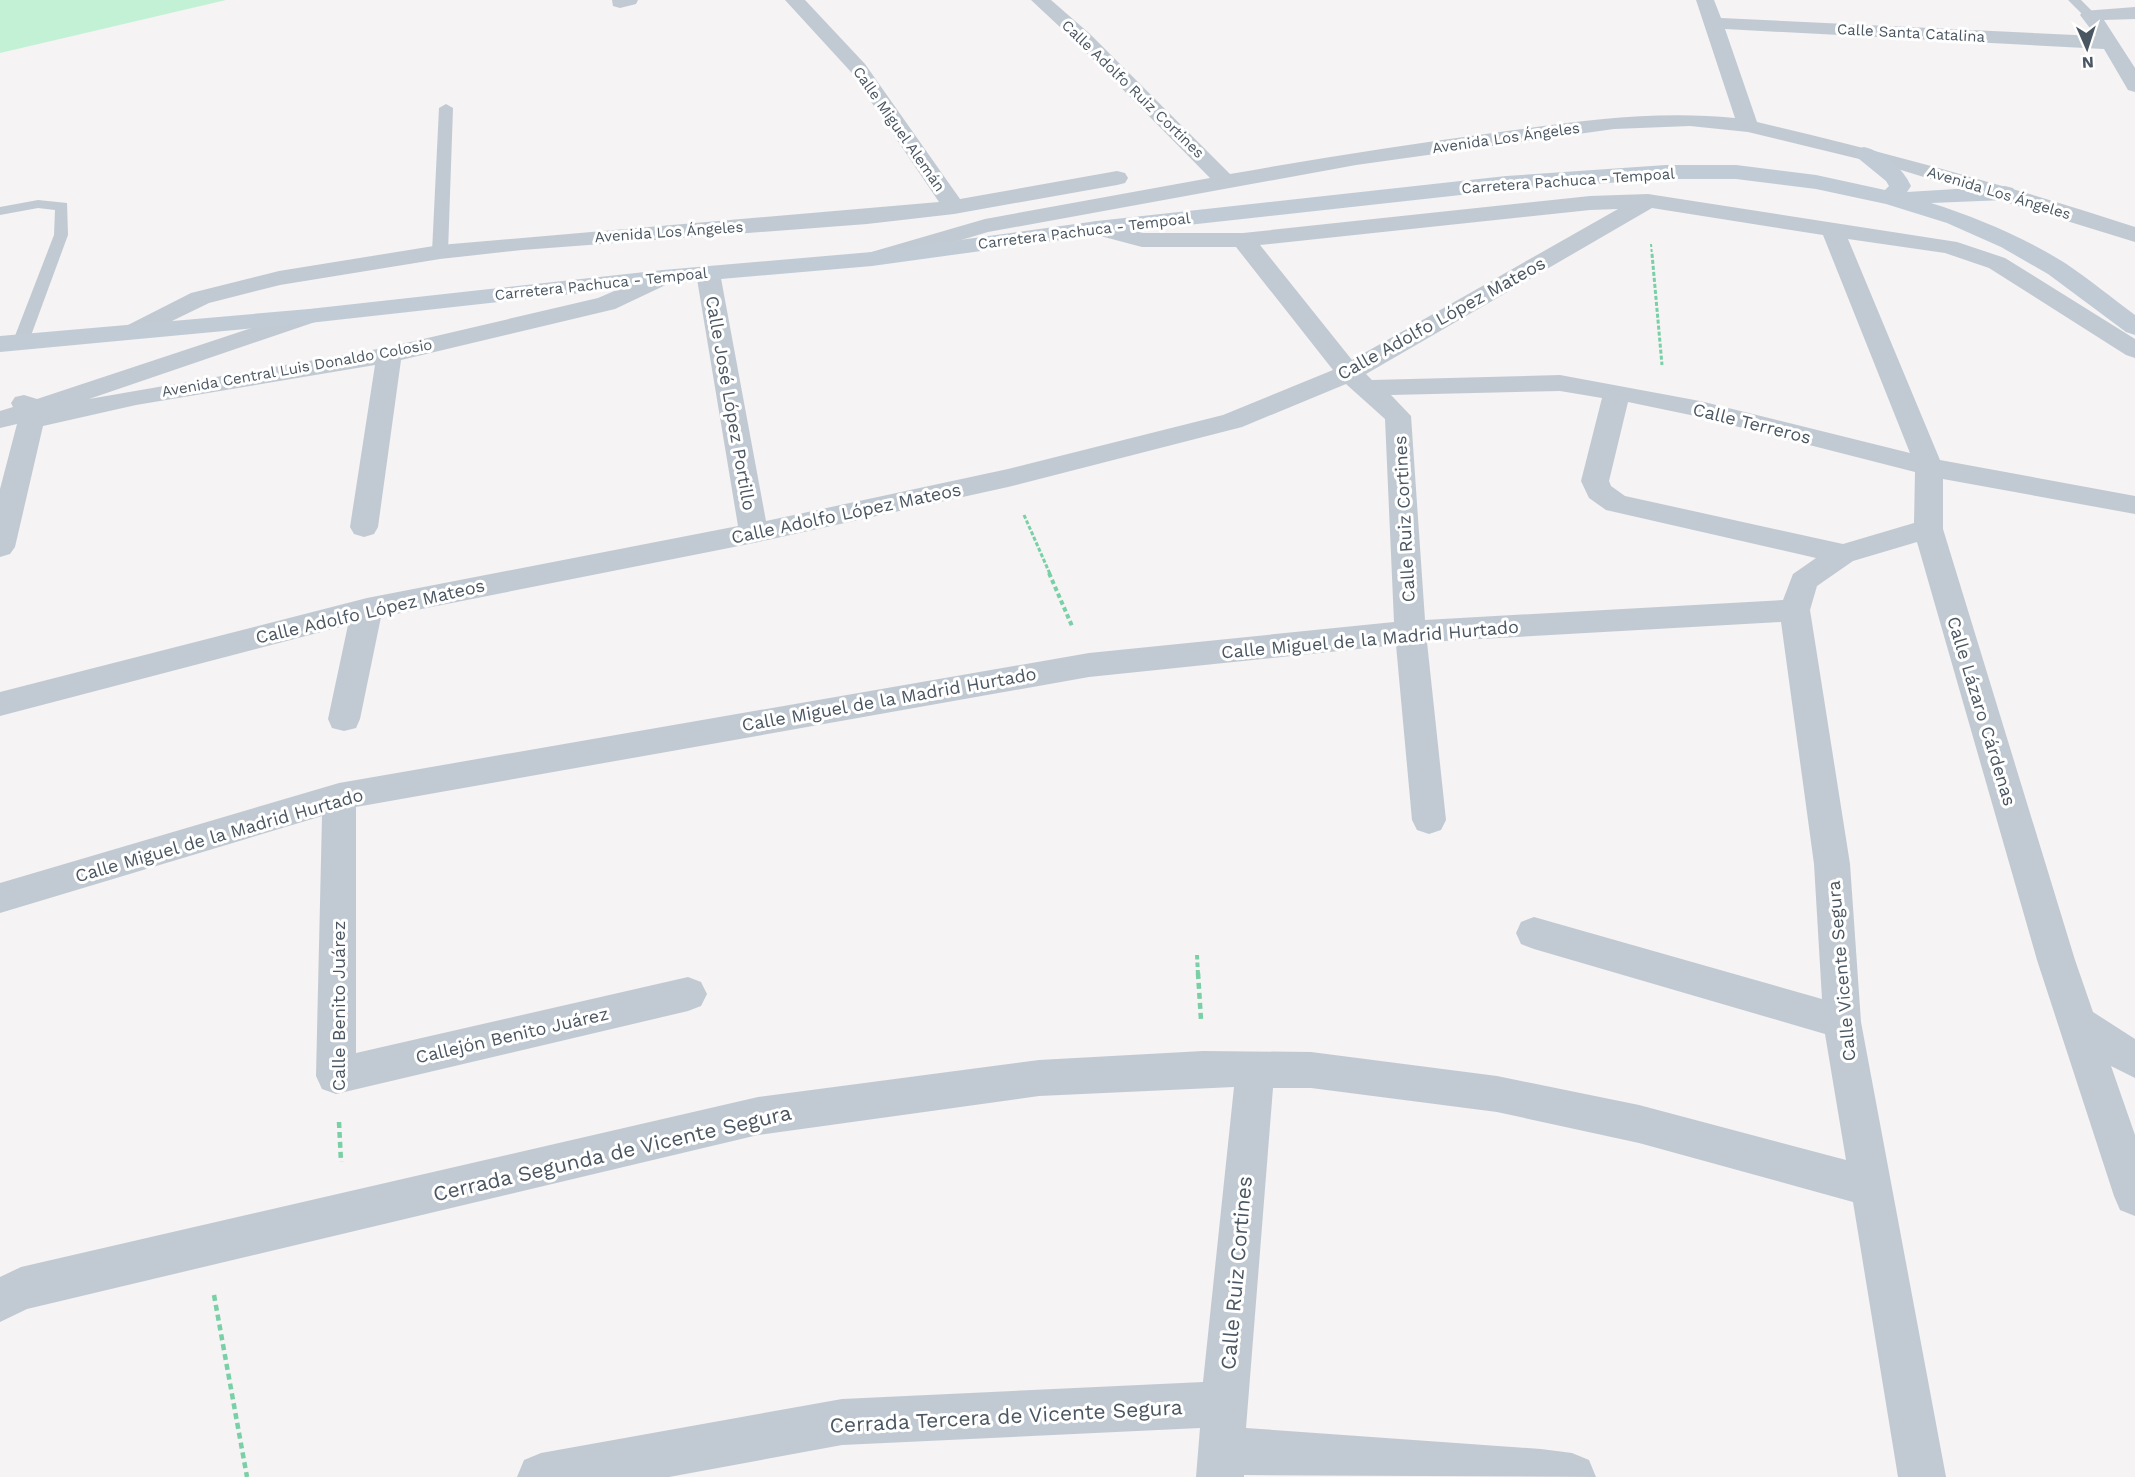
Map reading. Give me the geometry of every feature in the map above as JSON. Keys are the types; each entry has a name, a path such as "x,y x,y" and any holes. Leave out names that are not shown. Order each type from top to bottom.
{"main road":[{"path":"1864,154 1899,181 1900,186 1891,198"},
{"name":"Carretera Pachuca - Tempoal","path":"10,343 309,316 663,277 872,259 1097,228 1506,183 1666,172 1736,172 1816,182 1891,198 1954,218 2009,242 2057,269 2135,327"},
{"path":"1891,198 2005,193"}],"street":[{"name":"Calle Miguel Alemán","path":"794,0 858,68 954,207"},
{"name":"Calle Adolfo Ruiz Cortines","path":"1040,0 1083,38 1208,162 1224,181"},
{"path":"1705,0 1748,126"},
{"path":"2090,15 2135,13"},
{"path":"2090,15 2111,43 2135,86"},
{"name":"Calle Santa Catalina","path":"1712,22 1732,16 2111,43"},
{"name":"Avenida Los Ángeles","path":"872,259 985,226 1356,158 1614,123 1690,120 1748,126 1864,154 2005,193 2135,236"},
{"path":"1185,166 1208,162"},
{"name":"Avenida Los Ángeles","path":"137,330 200,298 279,278 440,252 522,243 867,217 954,207 1138,174"},
{"path":"1097,228 1142,240 1244,240 1590,202 1648,201 1949,247 1997,263 2135,350"},
{"name":"Calle Adolfo López Mateos","path":"0,704 367,609 754,533 1008,478 1232,421 1357,380 1648,201"},
{"name":"Calle Lázaro Cárdenas","path":"1833,230 1929,467 1928,529 2077,1023 2135,1196"},
{"name":"Calle Ruiz Cortines","path":"1244,240 1357,380 1398,416 1410,632 1429,820"},
{"name":"Calle José López Portillo","path":"708,273 754,533"},
{"name":"Avenida Central Luis Donaldo Colosio","path":"0,420 389,355 606,304 663,277"},
{"name":"Avenida Central Luis Donaldo Colosio","path":"32,413 309,316"},
{"path":"364,527 389,355"},
{"name":"Calle Terreros","path":"1357,380 1560,383 1617,392 1700,410 1929,467 2135,505"},
{"path":"1617,392 1595,482 1599,491 1616,503 1843,554 1928,529"},
{"path":"0,402 9,401 32,413 0,547"},
{"name":"Calle Vicente Segura","path":"1843,554 1804,580 1795,610 1832,864 1842,1022 1922,1477"},
{"path":"344,719 367,609"},
{"name":"Calle Miguel de la Madrid Hurtado","path":"0,898 339,797 1089,664 1410,632 1795,610"},
{"path":"0,691 38,693"},
{"name":"Calle Benito Juárez","path":"336,1076 339,797"},
{"path":"1534,933 1842,1022"},
{"name":"Callejón Benito Juárez","path":"336,1076 688,994"},
{"path":"2077,1023 2135,1060"},
{"name":"Cerrada Segunda de Vicente Segura","path":"7,1294 758,1116 1039,1078 1203,1069 1311,1070 1497,1094 1639,1124 1871,1187"},
{"name":"Calle Ruiz Cortines","path":"1221,1463 1224,1404 1254,1069"},
{"name":"Cerrada Tercera de Vicente Segura","path":"541,1477 842,1422 1224,1404"},
{"path":"1221,1463 1541,1472 1572,1477"}],"lane":[{"path":"2074,0 2090,15"},
{"path":"440,252 447,108"},
{"path":"0,211 38,204 62,206 62,235 10,343"}],"path":[{"path":"1653,274 1661,359"},
{"path":"1008,478 1089,664"},
{"path":"1197,955 1203,1069"},
{"name":"Calle Benito Juárez","path":"336,1076 344,1214"},
{"path":"212,1286 248,1477"}],"green space":[{"path":"0,0 226,0 0,53"}]}
